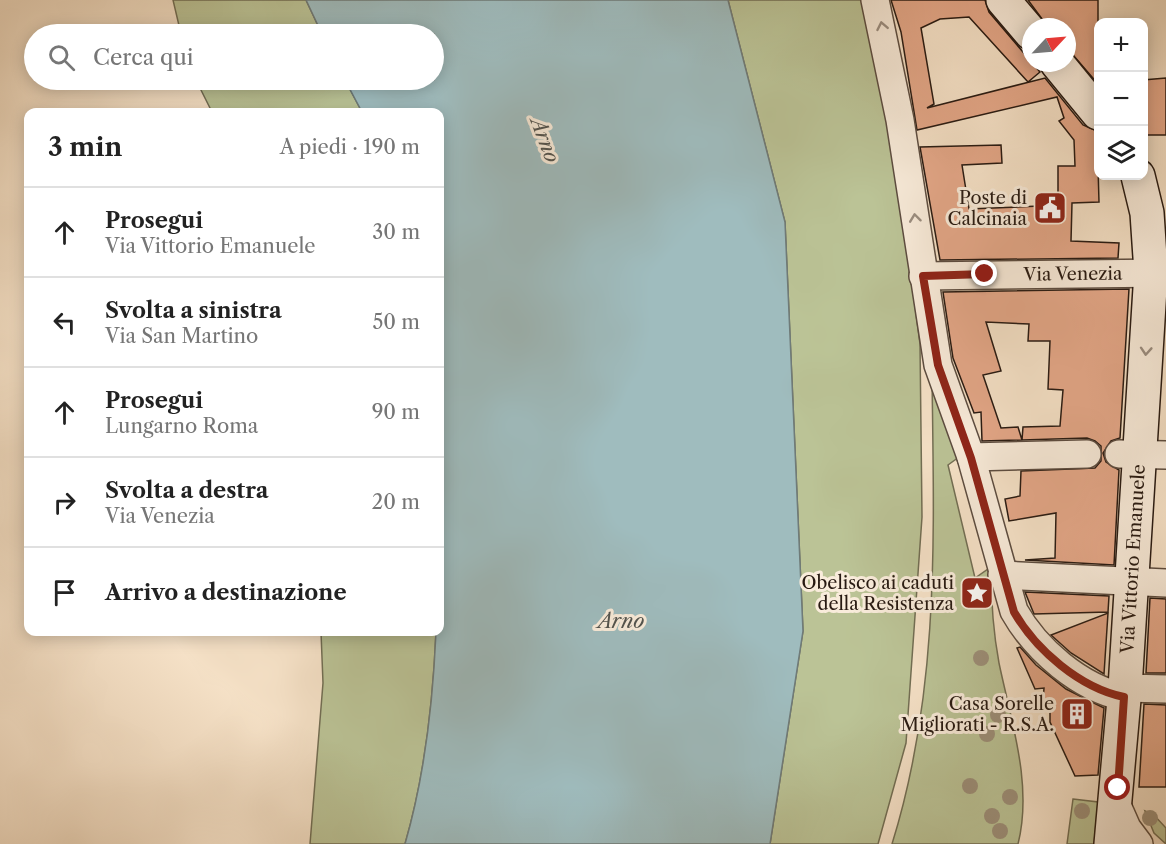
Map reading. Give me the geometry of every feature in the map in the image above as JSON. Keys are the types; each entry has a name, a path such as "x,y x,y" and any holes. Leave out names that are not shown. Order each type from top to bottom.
{"street":[{"path":"875,0 900,120 938,365 971,458 1014,612 1026,633 1056,660 1087,683 1104,692 1166,688"},
{"path":"1003,0 1022,22"},
{"path":"1064,72 1094,108"},
{"name":"Via Vittorio Emanuele","path":"1111,844 1125,692 1141,454 1159,272 1139,180"},
{"name":"Via Venezia","path":"923,276 1159,272"},
{"path":"971,458 1087,454"},
{"path":"1002,575 1166,583"},
{"path":"1116,803 1127,828 1139,844"}],"green space":[{"path":"173,0 306,0 317,24 179,24"},
{"path":"728,0 862,0 868,17 900,192 920,344 922,517 906,743 878,844 770,844 803,631 785,222"},
{"path":"201,90 350,90 360,108 210,108"},
{"path":"932,376 959,457 948,465 975,578 991,567 997,651 1022,776 1022,822 1018,844 892,844 908,786 919,728 931,612"},
{"path":"321,636 436,636 427,739 418,792 405,844 310,844 323,683"},
{"path":"1073,799 1098,802 1094,844 1067,844"},
{"path":"1145,811 1154,815 1166,828 1166,844 1154,833"}],"water":[{"name":"Arno","path":"306,0 728,0 785,222 803,631 770,844 405,844 423,765 433,685 436,636 444,636 444,108 360,108 350,90 444,90 444,24 317,24"}],"building":[{"path":"891,0 985,0 989,12 1022,51 1022,72 1040,72 1028,82 969,17 940,19 921,28 934,104 927,108 1045,78 1083,125 1094,130 1094,180 1098,180 1099,202 1072,203 1071,241 1119,243 1118,258 940,260 920,147 1001,145 1002,163 962,165 969,209 1040,206 1039,194 1058,195 1058,166 1075,166 1074,140 1059,121 1064,118 1057,97 917,130 901,32"},
{"path":"1028,0 1098,0 1098,18 1094,18 1094,79 1076,58 1076,18 1041,18"},
{"path":"1166,78 1166,135 1148,135 1148,80"},
{"path":"1129,289 1120,438 1111,441 1103,453 1106,462 1119,470 1114,565 1025,560 1055,558 1056,513 1009,521 1005,499 1020,496 1021,471 1095,468 1101,461 1101,446 1087,438 1022,440 982,441 981,412 974,413 953,358 943,292","holes":["986,322 1029,324 1028,341 1050,341 1048,389 1063,390 1060,426 1023,427 1022,440 1018,427 1001,428 983,375 1001,371"]},
{"path":"1025,592 1109,596 1108,612 1034,614"},
{"path":"1150,598 1166,599 1166,673 1146,673"},
{"path":"1108,613 1104,674 1071,653 1051,635"},
{"name":"Casa Sorelle Migliorati - R.S.A.","path":"1020,647 1036,665 1066,689 1104,708 1098,775 1075,776 1050,722 1050,702 1043,701 1044,688 1035,689 1017,648"},
{"path":"1144,704 1166,705 1166,787 1139,787"}],"place":[{"name":"Poste di Calcinaia","path":"1050,208"},
{"name":"Obelisco ai caduti della Resistenza","path":"977,593"},
{"name":"Casa Sorelle Migliorati - R.S.A.","path":"1077,714"}],"route":[{"path":"985,274 923,276 938,365 971,458 1014,612 1026,633 1056,660 1087,683 1104,692 1124,697 1118,788"}]}
